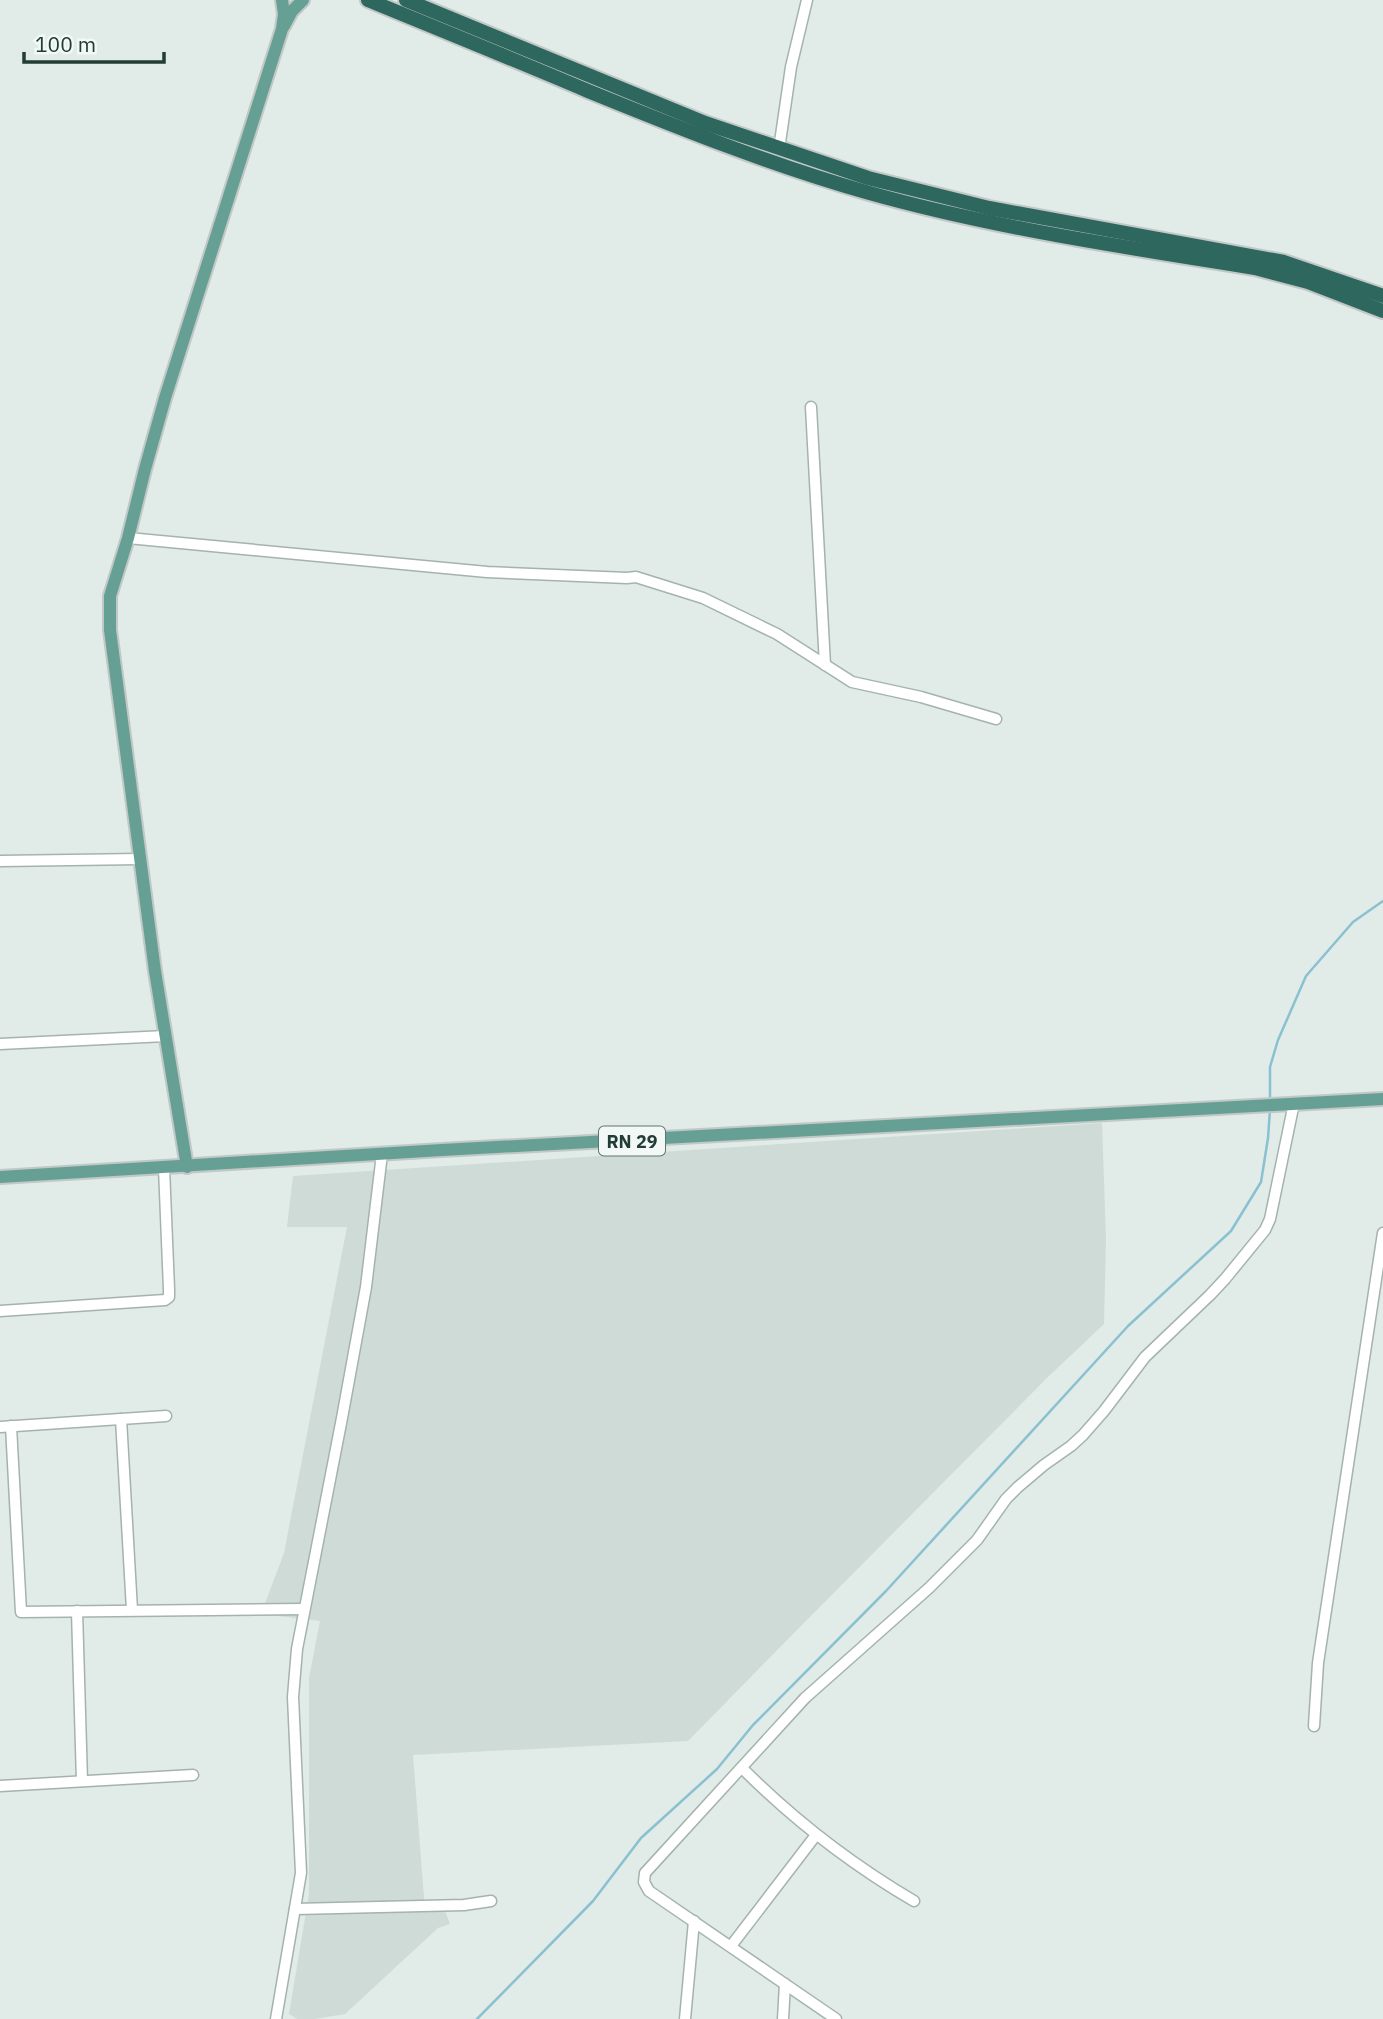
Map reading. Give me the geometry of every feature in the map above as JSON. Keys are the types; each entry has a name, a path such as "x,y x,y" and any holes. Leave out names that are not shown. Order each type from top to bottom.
{"highway":[{"path":"368,0 701,137 807,174 985,222 1282,274 1383,311"},
{"path":"406,0 705,123 868,178 989,208 1284,262 1383,296"}],"main road":[{"path":"187,1167 166,1036 110,630 110,596 165,398 282,29 282,0"},
{"path":"282,29 292,11 303,0"},
{"name":"RN 29","path":"0,1177 1383,1099"}],"street":[{"path":"779,149 791,67 807,0"},
{"path":"811,407 825,665"},
{"path":"128,538 487,572 636,577 703,598 777,634 852,682 921,697 996,719"},
{"path":"0,861 141,859"},
{"path":"0,1044 166,1036"},
{"path":"836,2019 824,2015 785,1984 649,1891 643,1882 647,1870 805,1699 895,1620 953,1564 977,1540 1006,1499 1018,1487 1083,1435 1145,1357 1210,1296 1249,1250 1270,1219 1294,1103"},
{"path":"276,2019 301,1873 293,1697 297,1649 366,1287 382,1154"},
{"path":"0,1311 165,1300 169,1297 164,1168"},
{"path":"1314,1726 1318,1663 1383,1233"},
{"path":"166,1416 5,1426 21,1612 304,1609"},
{"path":"121,1419 132,1610"},
{"path":"77,1611 82,1781"},
{"path":"742,1768 816,1835 914,1901"},
{"path":"0,1786 193,1775"},
{"path":"731,1946 816,1835"},
{"path":"295,1909 464,1905 491,1900"},
{"path":"685,2019 694,1920"},
{"path":"783,2019 785,1984"}],"shaded area":[{"path":"1102,1123 1106,1239 1104,1324 1049,1376 688,1741 413,1755 425,1911 445,1911 450,1924 438,1928 345,2014 297,2019 289,2014 309,1894 309,1678 320,1621 261,1614 284,1553 347,1227 287,1227 293,1176"}],"waterway":[{"path":"1270,1100 1270,1067 1278,1040 1306,976 1353,922 1383,901"},
{"path":"477,2019 593,1901 641,1838 717,1769 753,1725 886,1591 1128,1326 1231,1231 1261,1182 1270,1110"}]}
